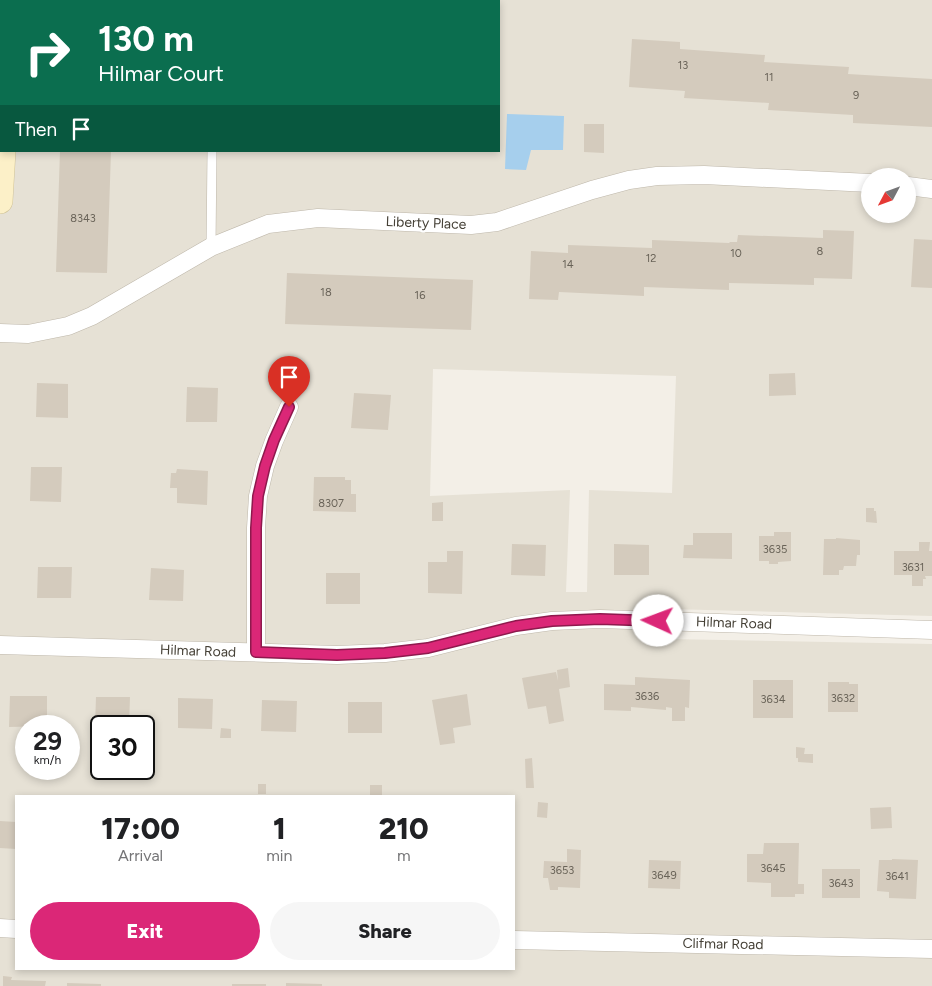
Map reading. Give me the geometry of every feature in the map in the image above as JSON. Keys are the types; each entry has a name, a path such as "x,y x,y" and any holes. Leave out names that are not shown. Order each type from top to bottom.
{"street":[{"path":"0,201 3,152"},
{"name":"Liberty Place","path":"0,333 28,334 68,326 92,316 211,247 268,224 318,218 471,225 497,222 592,190 629,180 657,176 704,175 861,183"},
{"path":"916,187 932,189"},
{"path":"256,652 256,528 258,496 265,466 274,440 289,407"},
{"name":"Hilmar Road","path":"0,645 337,655 385,653 428,648 516,626 552,621 600,619 932,630"},
{"path":"0,928 15,929"},
{"name":"Clifmar Road","path":"515,940 932,949"}],"lane":[{"path":"211,247 212,152"}],"shaded area":[{"path":"500,0 932,0 932,616 669,609 668,639 932,644 932,986 0,986 0,152 500,152","holes":["433,369 676,376 672,493 589,490 587,592 566,592 570,490 430,496"]}],"water":[{"path":"507,114 564,116 563,150 531,150 526,170 505,169"}],"building":[{"path":"632,39 680,42 680,49 765,55 764,62 849,67 848,74 932,79 932,127 853,123 853,115 768,110 769,103 684,98 685,91 629,87"},
{"path":"584,124 604,124 604,153 584,152"},
{"path":"60,152 111,152 107,273 56,272"},
{"path":"823,230 854,231 852,279 814,278 814,285 729,283 729,290 644,287 644,296 559,292 558,300 529,299 531,251 568,253 568,245 652,248 652,240 729,243 737,242 738,235 823,238"},
{"path":"914,239 932,240 932,288 911,287"},
{"path":"287,273 473,280 471,330 285,324"},
{"path":"795,373 796,395 769,396 769,374"},
{"path":"37,383 68,384 68,418 36,417"},
{"path":"187,387 218,388 217,422 186,422"},
{"path":"354,393 391,395 388,430 351,428"},
{"path":"31,467 62,467 61,502 30,501"},
{"path":"177,469 208,471 207,505 177,503 177,488 170,488 171,473 176,473"},
{"path":"314,477 345,477 345,480 351,480 351,494 356,494 356,512 313,511"},
{"path":"443,502 443,521 432,521 432,503"},
{"path":"866,508 874,508 877,523 866,522"},
{"path":"774,532 791,532 791,561 769,564 769,561 759,561 759,536 774,536"},
{"path":"693,533 732,533 732,559 683,558 684,545 693,545"},
{"path":"824,539 860,540 860,555 857,555 856,566 844,566 843,570 839,570 839,575 823,575"},
{"path":"919,542 930,542 929,551 932,551 932,576 925,576 926,579 923,579 923,586 912,586 912,575 894,575 894,551 919,551"},
{"path":"512,544 546,545 545,576 511,575"},
{"path":"614,544 649,545 649,575 614,575"},
{"path":"447,551 463,551 462,594 428,593 428,562 447,562"},
{"path":"38,567 72,567 71,598 37,598"},
{"path":"151,568 184,570 183,601 149,600"},
{"path":"326,573 360,573 360,604 326,604"},
{"path":"568,668 570,687 559,689 564,721 549,724 546,706 528,709 522,678 556,672 558,681 557,670"},
{"path":"635,677 690,680 689,708 685,707 685,721 672,721 672,708 666,707 666,710 631,707 631,711 604,710 604,684 635,685"},
{"path":"753,680 793,680 793,718 753,718"},
{"path":"828,682 858,684 858,712 828,712"},
{"path":"467,694 471,725 453,728 455,743 440,745 432,700"},
{"path":"10,696 47,696 47,715 15,715 15,727 9,727"},
{"path":"96,697 130,697 129,715 95,715"},
{"path":"178,698 213,699 212,729 178,728"},
{"path":"262,700 297,701 296,732 261,731"},
{"path":"348,702 382,702 382,733 348,733"},
{"path":"221,728 231,729 231,738 220,738"},
{"path":"796,747 805,748 804,754 813,754 813,763 798,762"},
{"path":"532,758 534,788 526,788 525,759"},
{"path":"258,784 266,784 266,794 258,794"},
{"path":"370,785 382,785 382,795 370,795"},
{"path":"538,802 548,803 547,818 537,817"},
{"path":"891,807 892,828 871,829 870,808"},
{"path":"0,821 15,822 15,849 0,848"},
{"path":"764,843 799,843 798,884 804,884 804,894 795,894 795,897 771,897 771,883 747,882 747,854 763,854"},
{"path":"567,849 581,850 580,888 558,887 558,890 550,890 548,878 543,878 544,861 567,862"},
{"path":"649,860 681,861 680,889 648,888"},
{"path":"879,860 918,860 916,899 889,898 889,892 877,891"},
{"path":"822,869 860,869 860,898 822,898"},
{"path":"3,976 12,977 11,980 46,981 45,986 3,986"},
{"path":"67,983 101,984 101,986 67,986"},
{"path":"286,983 322,984 322,986 286,986"},
{"path":"232,984 266,984 266,986 232,986"}],"route":[{"path":"289,407 274,440 265,466 258,496 256,528 256,652 337,655 385,653 428,648 516,626 552,621 600,619 658,621"}]}
